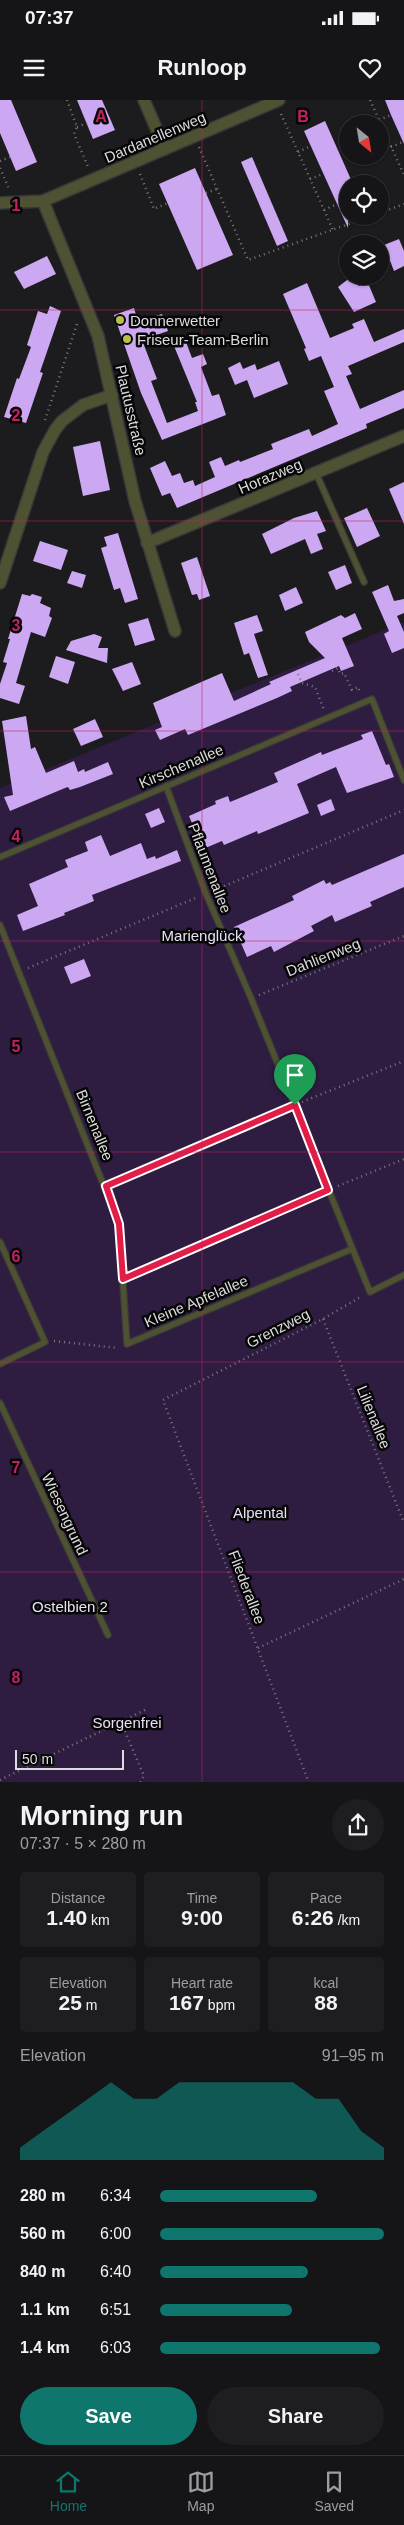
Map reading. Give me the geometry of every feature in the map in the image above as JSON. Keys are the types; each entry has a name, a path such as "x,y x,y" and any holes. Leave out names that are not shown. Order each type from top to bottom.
{"street":[{"path":"144,100 165,149"},
{"name":"Dardanellenweg","path":"43,201 279,100"},
{"path":"0,203 43,201"},
{"name":"Plautusstraße","path":"43,201 94,322 135,501 175,631"},
{"path":"0,583 43,452 55,430 62,421 82,405 112,395"},
{"name":"Horazweg","path":"147,543 404,436"}],"lane":[{"path":"316,473 364,582"},
{"name":"Kirschenallee","path":"0,857 372,700 404,780"},
{"name":"Pflaumenallee","path":"166,786 206,894 251,998 370,1292"},
{"name":"Birnenallee","path":"0,925 106,1186 119,1224 127,1344"},
{"path":"0,1242 45,1342 0,1364"},
{"name":"Kleine Apfelallee","path":"127,1344 352,1249"},
{"path":"370,1292 404,1275"},
{"name":"Wiesengrund","path":"0,1403 108,1635"}],"path":[{"path":"67,100 77,127 74,134 93,179"},
{"path":"370,100 377,115"},
{"path":"281,114 333,230"},
{"path":"77,127 87,123"},
{"path":"194,136 248,260 347,225"},
{"path":"389,142 404,175"},
{"path":"391,147 403,142"},
{"path":"298,152 311,146"},
{"path":"0,161 10,157"},
{"path":"134,162 154,210 168,203"},
{"path":"0,168 10,191"},
{"path":"310,179 323,174"},
{"path":"206,193 217,189"},
{"path":"324,210 337,204"},
{"path":"389,210 404,204"},
{"path":"44,424 81,312"},
{"path":"332,671 338,668 340,674 344,673 352,690 358,687 364,703"},
{"path":"298,674 302,682 315,687 327,718"},
{"name":"Dahlienweg","path":"251,998 404,936"},
{"path":"106,1186 295,1105 404,1061"},
{"path":"123,1279 404,1159"},
{"name":"Grenzweg","path":"163,1400 324,1319 370,1292"},
{"name":"Lilienallee","path":"324,1319 404,1523"},
{"path":"45,1342 59,1340 118,1348 127,1344"},
{"name":"Fliederallee","path":"163,1400 310,1782"},
{"path":"258,1648 404,1579"},
{"path":"0,1780 147,1710"},
{"path":"122,1722 144,1776 140,1782"}],"green space":[{"path":"404,622 404,1782 0,1782 0,788"}],"building":[{"path":"0,100 11,100 37,162 16,171 0,133"},
{"path":"77,100 102,100 115,130 93,139"},
{"path":"385,100 404,100 404,144 391,115"},
{"path":"325,121 339,152 339,165 345,165 349,175 339,175 339,208 304,131"},
{"path":"252,157 288,241 277,246 241,162"},
{"path":"195,168 233,255 197,270 159,184"},
{"path":"399,239 404,251 404,266 394,271 389,258 389,243"},
{"path":"47,256 56,274 24,289 14,272"},
{"path":"307,283 330,338 354,328 352,324 364,319 374,342 404,329 404,342 348,366 352,374 346,376 360,409 404,390 404,408 366,424 367,428 177,508 170,493 162,496 150,468 165,461 172,476 180,473 184,483 193,480 195,486 215,477 209,462 221,457 225,466 239,460 240,462 273,449 271,444 309,429 312,436 338,424 324,391 334,387 321,356 309,361 304,349 306,348 283,294"},
{"path":"341,285 369,285 376,302 354,312 338,287"},
{"path":"50,306 61,311 40,372 43,373 26,423 4,417 17,378 19,379 31,347 27,345 38,311 47,314"},
{"path":"134,308 138,322 162,314 168,331 142,340 157,379 151,381 167,423 198,411 195,402 197,402 174,346 186,342 192,358 203,354 207,364 201,367 212,396 219,394 226,415 162,440 141,393 114,315"},
{"path":"279,361 288,384 254,398 247,380 235,385 228,368 240,362 243,369 255,364 257,370"},
{"path":"100,441 110,490 83,496 73,447"},
{"path":"404,482 404,524 389,489"},
{"path":"367,508 380,536 357,547 344,518"},
{"path":"317,511 326,531 317,534 323,549 311,554 305,539 271,554 262,534 294,518"},
{"path":"118,533 138,599 125,603 120,588 114,590 101,548 107,546 104,537"},
{"path":"40,541 68,550 61,570 33,561"},
{"path":"197,557 210,596 199,600 197,594 192,595 181,563"},
{"path":"345,565 352,583 336,590 328,572"},
{"path":"72,571 86,575 82,588 67,583"},
{"path":"388,585 394,601 404,599 404,613 397,616 404,632 404,648 392,653 384,634 389,631 372,592"},
{"path":"296,587 303,603 285,611 279,595"},
{"path":"22,594 42,597 40,603 51,608 49,616 52,618 45,637 31,632 16,683 25,686 19,704 0,698 0,684 7,663 3,662 10,639 8,639"},
{"path":"355,613 362,629 342,638 354,666 341,671 339,666 290,687 292,691 277,698 188,735 185,729 160,740 155,730 162,727 153,703 222,673 234,701 271,684 269,682 325,658 309,642 305,632 341,615 345,618"},
{"path":"257,615 263,631 254,634 268,675 258,678 249,653 244,655 234,623"},
{"path":"148,618 155,640 135,646 128,624"},
{"path":"94,634 102,637 98,648 108,648 107,663 66,650 71,641"},
{"path":"56,656 75,662 68,684 49,677"},
{"path":"132,662 141,684 123,691 112,669"},
{"path":"26,716 31,749 35,747 46,773 74,761 78,772 84,769 85,772 108,762 113,774 70,790 68,787 65,788 10,811 4,797 13,795 2,721"},
{"path":"95,719 103,737 81,746 73,729"},
{"path":"372,731 386,765 389,764 394,777 347,793 336,767 297,784 309,813 258,834 257,831 224,845 222,841 203,849 189,816 216,804 215,801 228,796 230,802 278,782 274,773 321,752 322,755 363,739 361,735"},
{"path":"331,799 335,810 321,816 317,805"},
{"path":"159,808 165,822 151,828 145,814"},
{"path":"101,835 110,856 141,843 147,859 155,856 156,859 177,850 181,861 92,895 94,901 64,913 65,915 23,931 17,915 38,906 29,884 68,867 65,860 88,851 85,842"},
{"path":"404,854 404,887 370,902 372,906 335,922 332,915 311,926 314,931 274,952 271,946 247,957 234,927 294,900 292,896 324,880 326,884 330,882 332,885"},
{"path":"84,959 91,976 71,984 64,967"}],"place":[{"name":"Donnerwetter","path":"120,320"},
{"name":"Friseur-Team-Berlin","path":"127,339"}],"route":[{"path":"295,1105 328,1190 123,1279 119,1224 106,1186 295,1105"}],"park label":[{"name":"Marienglück","path":"202,935"},
{"name":"Alpental","path":"260,1512"},
{"name":"Ostelbien 2","path":"70,1606"},
{"name":"Sorgenfrei","path":"127,1722"}]}
